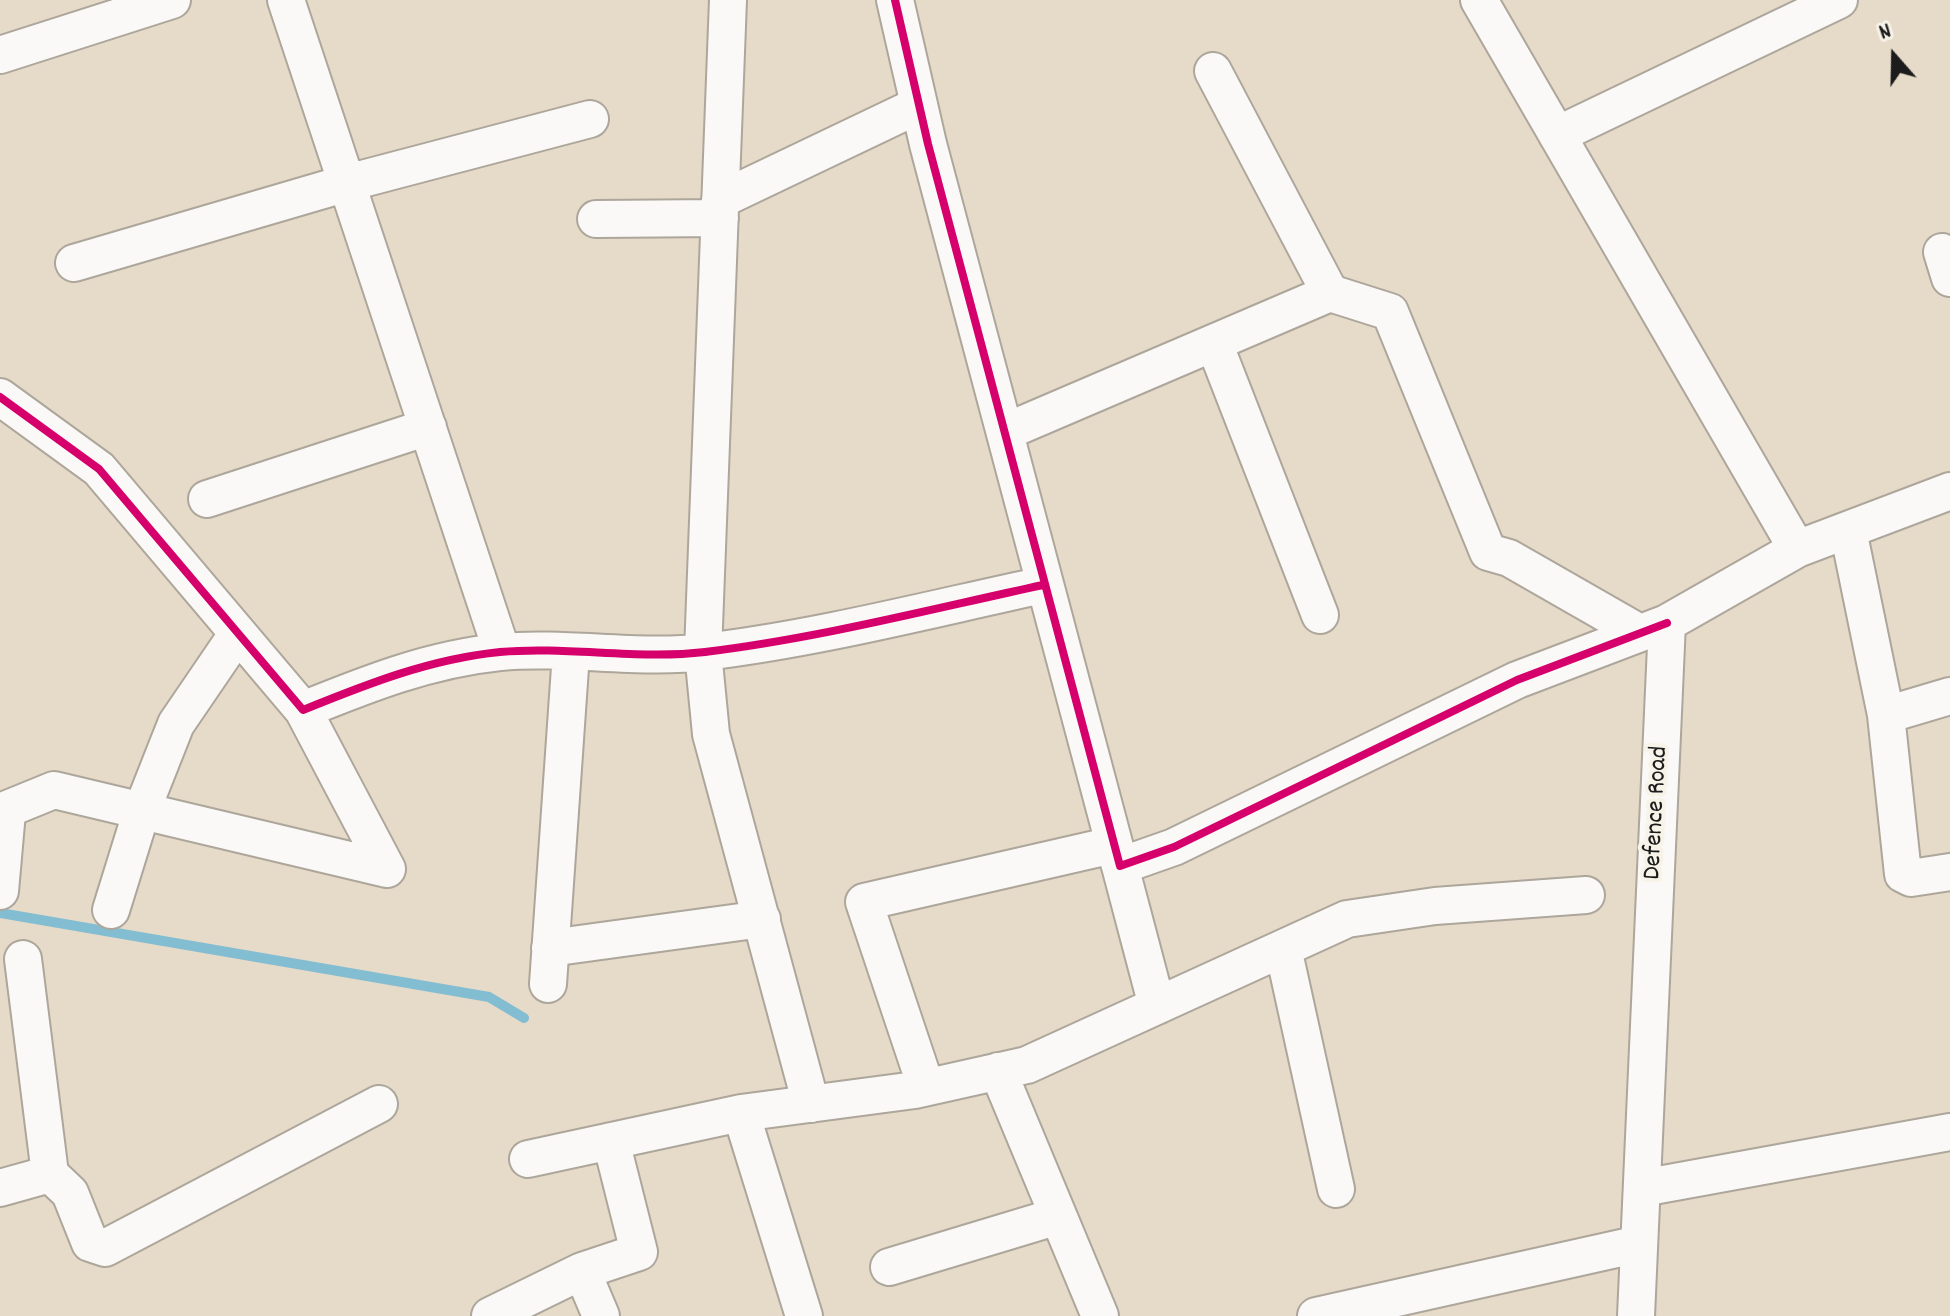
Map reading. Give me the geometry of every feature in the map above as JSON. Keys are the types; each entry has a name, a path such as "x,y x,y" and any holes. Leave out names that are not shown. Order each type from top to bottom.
{"street":[{"path":"0,55 98,11 172,0"},
{"path":"286,0 502,652"},
{"path":"728,0 703,652 711,734 811,1104"},
{"path":"895,0 919,105 1043,585 1157,1006"},
{"path":"1479,0 1797,549"},
{"path":"1557,135 1824,3"},
{"path":"1213,71 1330,293"},
{"path":"596,219 720,209 919,105"},
{"path":"74,263 347,183 590,119"},
{"path":"1005,432 1330,293 1390,312 1488,552 1509,558 1654,628"},
{"path":"1214,343 1320,615"},
{"path":"0,397 99,469 303,710 387,869 54,790 37,794 4,812 0,891"},
{"path":"207,499 428,427"},
{"path":"926,1087 864,902 1174,847 1517,680 1654,628 1797,549 1950,491"},
{"path":"1848,530 1886,715 1903,874 1911,878 1950,872"},
{"path":"303,710 380,679 447,659 502,652 703,652 882,623 1043,585"},
{"name":"Defence Road","path":"1636,1316 1642,1188 1654,628"},
{"path":"111,910 142,810 176,724 238,633"},
{"path":"548,984 571,653"},
{"path":"1886,715 1950,696"},
{"path":"528,1159 741,1113 926,1087 1027,1065 1347,919 1435,906 1586,895"},
{"path":"550,948 762,919"},
{"path":"1283,948 1336,1189"},
{"path":"23,959 50,1174 70,1193 90,1243 105,1248 379,1104"},
{"path":"998,1071 1100,1316"},
{"path":"741,1113 804,1316"},
{"path":"1642,1188 1950,1132"},
{"path":"490,1316 582,1271 639,1252 611,1141"},
{"path":"0,1188 50,1174"},
{"path":"889,1267 1058,1216"},
{"path":"1332,1314 1639,1244"},
{"path":"582,1271 601,1316"}],"waterway":[{"path":"0,913 489,997 524,1018"}],"cycle path":[{"path":"895,0 928,144 1120,866 1174,847 1517,680 1667,623"},
{"path":"0,397 99,469 303,710 399,674 474,655 525,651 654,655 705,652 833,631 1043,585"}]}
